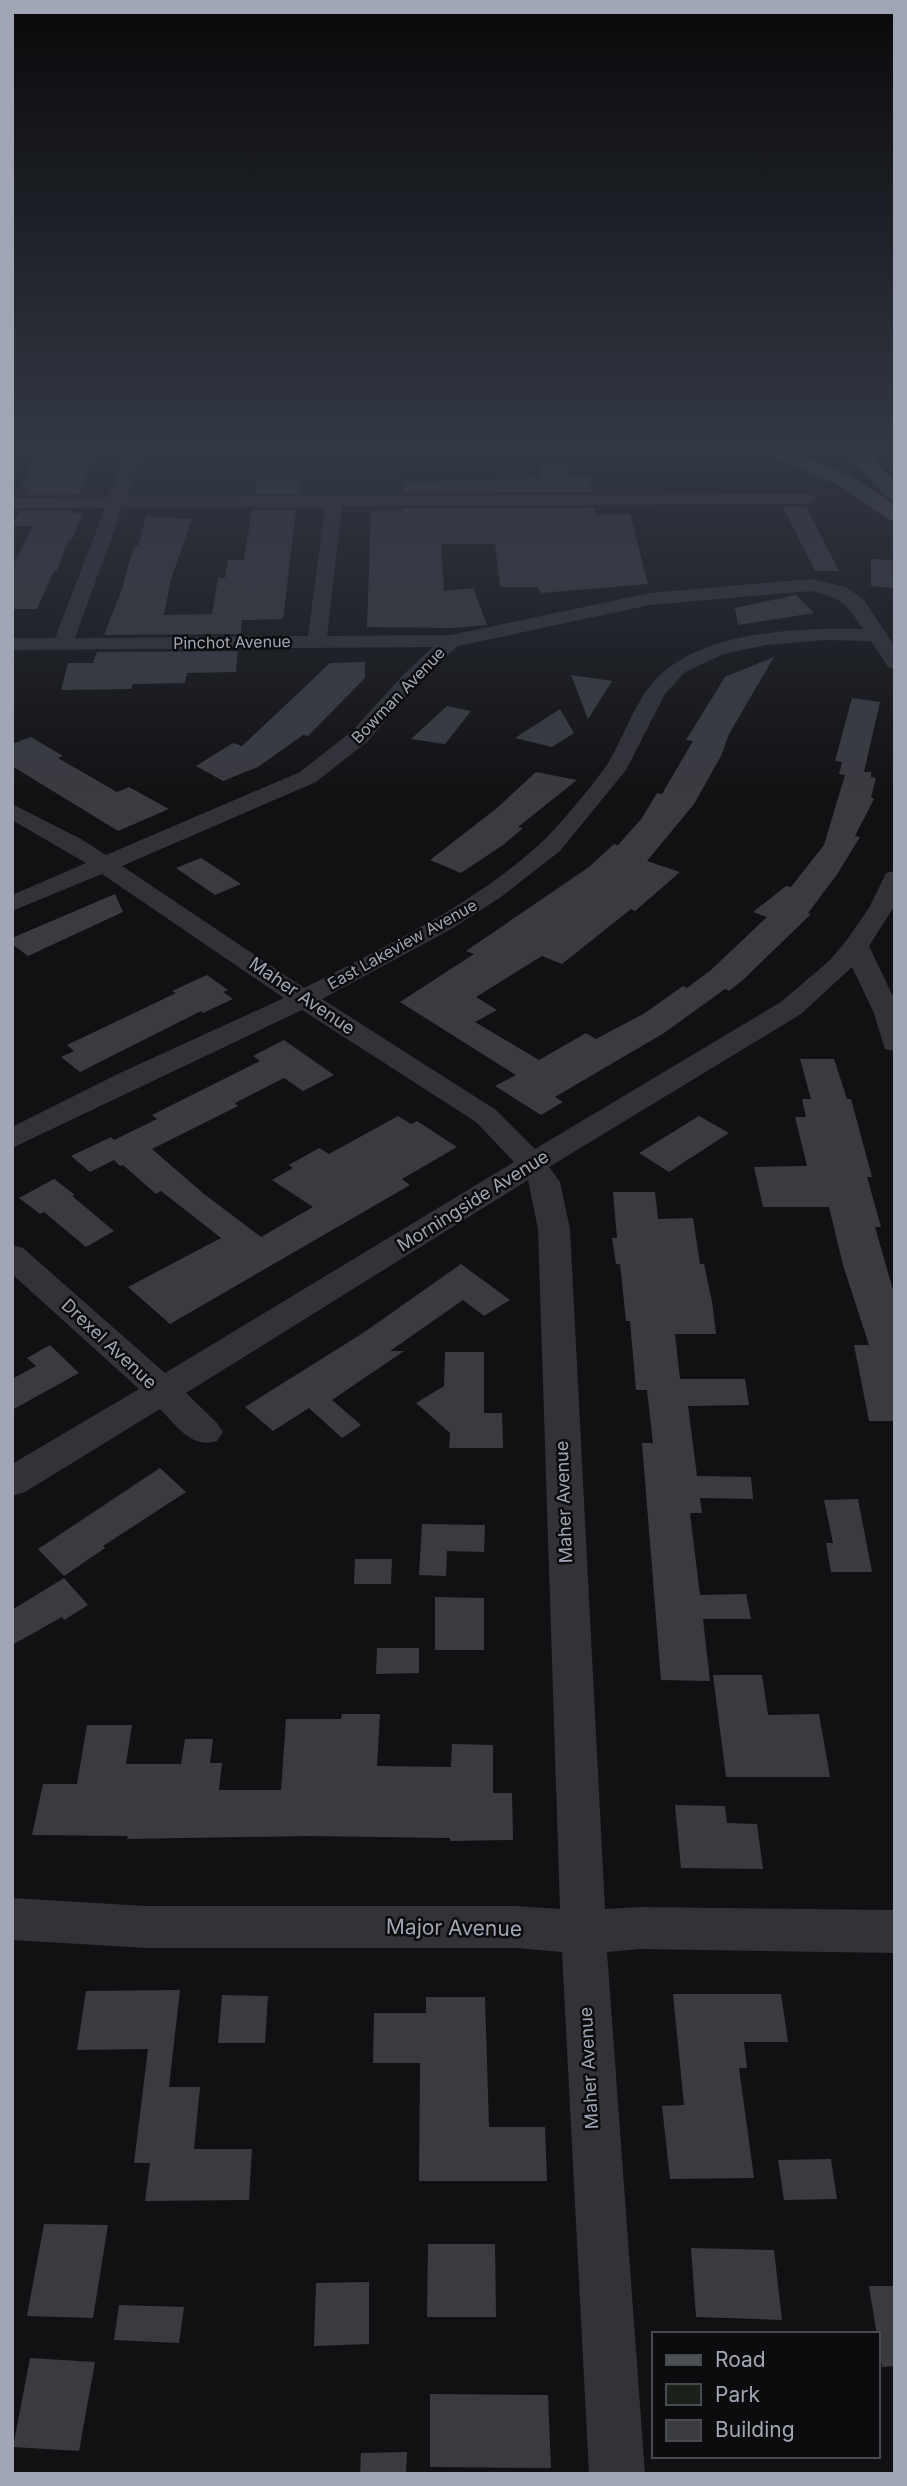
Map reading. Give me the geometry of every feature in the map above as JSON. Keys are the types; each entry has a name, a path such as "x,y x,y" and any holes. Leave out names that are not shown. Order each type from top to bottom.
{"street":[{"path":"63,644 92,566"},
{"path":"317,641 326,566"},
{"name":"Bowman Avenue","path":"12,904 308,777 360,736 412,677 451,641 470,639 614,604 695,593 795,585 819,586 839,591 858,604 878,635"},
{"name":"East Lakeview Avenue","path":"12,1139 130,1079 302,998 444,923 492,892 552,846 618,765 656,692 678,668 718,650 766,639 825,634 878,635"},
{"path":"878,635 895,663"},
{"name":"Pinchot Avenue","path":"12,644 451,641"},
{"name":"Maher Avenue","path":"12,811 103,865 302,998 486,1116 545,1181 554,1229 581,1932 597,2216 618,2474"},
{"name":"Morningside Avenue","path":"12,1482 362,1271 532,1164 693,1068 710,1054 792,1008 856,946 881,908 895,878"},
{"path":"856,946 886,1011 895,1043"},
{"name":"Drexel Avenue","path":"12,1256 130,1360 205,1432"},
{"name":"Major Avenue","path":"12,1919 146,1927 515,1927 581,1932 624,1928 895,1932"}],"building":[{"path":"59,566 37,609 12,609 12,567"},
{"path":"128,566 176,566 164,615 212,614 218,578 225,578 227,566 289,566 283,619 242,620 241,634 104,635"},
{"path":"369,566 442,566 444,591 473,588 487,625 451,628 367,627"},
{"path":"498,566 643,566 648,584 541,593 538,587 500,587"},
{"path":"813,566 836,566 839,571 815,571"},
{"path":"871,566 892,566 893,588 871,586"},
{"path":"796,595 814,613 738,625 735,608"},
{"path":"238,651 236,672 187,673 185,683 133,684 131,689 61,690 68,663 93,663 97,652"},
{"path":"774,657 729,734 721,756 694,804 647,861 680,872 635,911 631,909 562,964 542,956 476,997 497,1010 475,1022 539,1060 586,1033 596,1039 645,1013 683,986 687,988 711,970 767,917 753,912 786,886 791,887 824,845 845,775 839,774 842,762 835,761 852,698 880,702 864,772 871,772 871,777 876,778 871,797 874,799 855,836 860,837 836,876 808,913 811,914 744,979 729,991 725,989 664,1033 555,1097 563,1102 541,1115 495,1086 516,1075 400,1002 474,954 466,951 589,867 614,844 618,845 642,818 657,793 662,794 693,741 686,740 725,677"},
{"path":"365,662 365,678 308,736 303,735 258,767 223,781 196,766 233,743 242,746 330,663"},
{"path":"571,675 612,681 588,719"},
{"path":"447,706 471,711 445,744 411,739"},
{"path":"560,709 574,733 552,747 515,738"},
{"path":"31,737 63,756 58,758 117,792 129,787 169,809 118,831 12,766 12,744"},
{"path":"536,772 577,780 518,827 523,828 503,845 461,873 430,860 497,808"},
{"path":"201,858 241,884 215,895 176,868"},
{"path":"115,894 123,912 28,956 12,944 12,938"},
{"path":"207,975 228,990 223,992 233,999 203,1013 201,1011 80,1072 61,1057 74,1051 67,1045 176,993 172,991"},
{"path":"284,1040 334,1075 303,1091 284,1078 235,1103 238,1106 152,1149 204,1194 261,1237 313,1207 272,1180 293,1168 289,1165 319,1148 329,1154 398,1116 411,1124 417,1121 457,1147 402,1179 410,1185 170,1324 128,1287 221,1238 161,1191 156,1194 114,1160 90,1172 71,1156 111,1137 114,1140 157,1119 152,1115 260,1061 253,1056"},
{"path":"800,1059 834,1059 847,1099 851,1099 872,1177 867,1177 881,1227 875,1227 895,1297 895,1421 869,1421 854,1345 869,1345 843,1265 829,1207 763,1207 754,1167 807,1166 795,1117 806,1117 802,1099 811,1099"},
{"path":"699,1116 729,1133 669,1172 639,1153"},
{"path":"54,1179 114,1231 86,1247 44,1212 40,1214 19,1198"},
{"path":"613,1192 655,1192 658,1219 693,1218 700,1264 704,1264 712,1302 716,1334 675,1334 680,1379 745,1379 749,1405 688,1406 697,1476 751,1477 753,1499 700,1498 702,1513 690,1513 700,1595 746,1594 751,1619 703,1619 710,1681 661,1680 642,1443 653,1443 647,1390 636,1390 630,1321 626,1321 620,1264 616,1264 612,1238 617,1238"},
{"path":"461,1264 510,1300 484,1316 463,1300 390,1351 404,1351 332,1400 361,1425 342,1438 309,1408 273,1431 245,1407 363,1333"},
{"path":"50,1345 79,1373 12,1410 12,1379 36,1366 27,1358"},
{"path":"445,1352 484,1352 484,1413 502,1413 503,1448 449,1448 450,1433 416,1403 444,1386"},
{"path":"160,1468 186,1492 103,1546 105,1548 64,1576 38,1549"},
{"path":"858,1499 872,1572 831,1572 826,1543 833,1543 824,1500"},
{"path":"422,1524 485,1525 484,1552 447,1551 446,1576 419,1575"},
{"path":"355,1559 392,1559 391,1584 354,1584"},
{"path":"64,1578 88,1605 12,1645 12,1610"},
{"path":"435,1597 484,1598 484,1650 435,1650"},
{"path":"377,1648 419,1648 419,1673 376,1674"},
{"path":"713,1675 762,1675 768,1715 819,1714 830,1777 726,1777"},
{"path":"342,1714 380,1714 377,1766 451,1767 452,1744 493,1745 493,1793 512,1793 513,1840 450,1841 450,1838 308,1836 127,1839 128,1836 32,1835 43,1784 77,1784 87,1725 132,1725 126,1764 181,1764 185,1739 213,1739 210,1763 222,1763 219,1790 281,1790 286,1719 341,1719"},
{"path":"675,1805 725,1806 727,1823 757,1824 763,1869 681,1868"},
{"path":"180,1990 169,2087 200,2087 194,2149 252,2149 249,2200 145,2201 150,2163 134,2163 148,2049 77,2050 86,1991"},
{"path":"673,1994 781,1994 788,2042 744,2042 747,2068 739,2068 754,2178 670,2179 662,2106 684,2105"},
{"path":"222,1995 268,1996 265,2043 218,2043"},
{"path":"426,1997 485,1997 489,2127 545,2127 547,2181 419,2181 420,2063 373,2063 374,2013 426,2013"},
{"path":"831,2159 837,2199 784,2200 778,2160"},
{"path":"44,2224 108,2225 93,2318 27,2316"},
{"path":"428,2244 495,2244 496,2317 427,2317"},
{"path":"691,2248 774,2250 782,2320 696,2317"},
{"path":"369,2282 369,2344 314,2346 316,2283"},
{"path":"869,2286 895,2286 895,2366 882,2367 879,2332 876,2332"},
{"path":"119,2305 184,2307 179,2343 114,2340"},
{"path":"30,2358 95,2362 79,2451 13,2447"},
{"path":"430,2394 548,2395 551,2468 430,2467"},
{"path":"407,2452 406,2474 360,2474 361,2453"}]}
